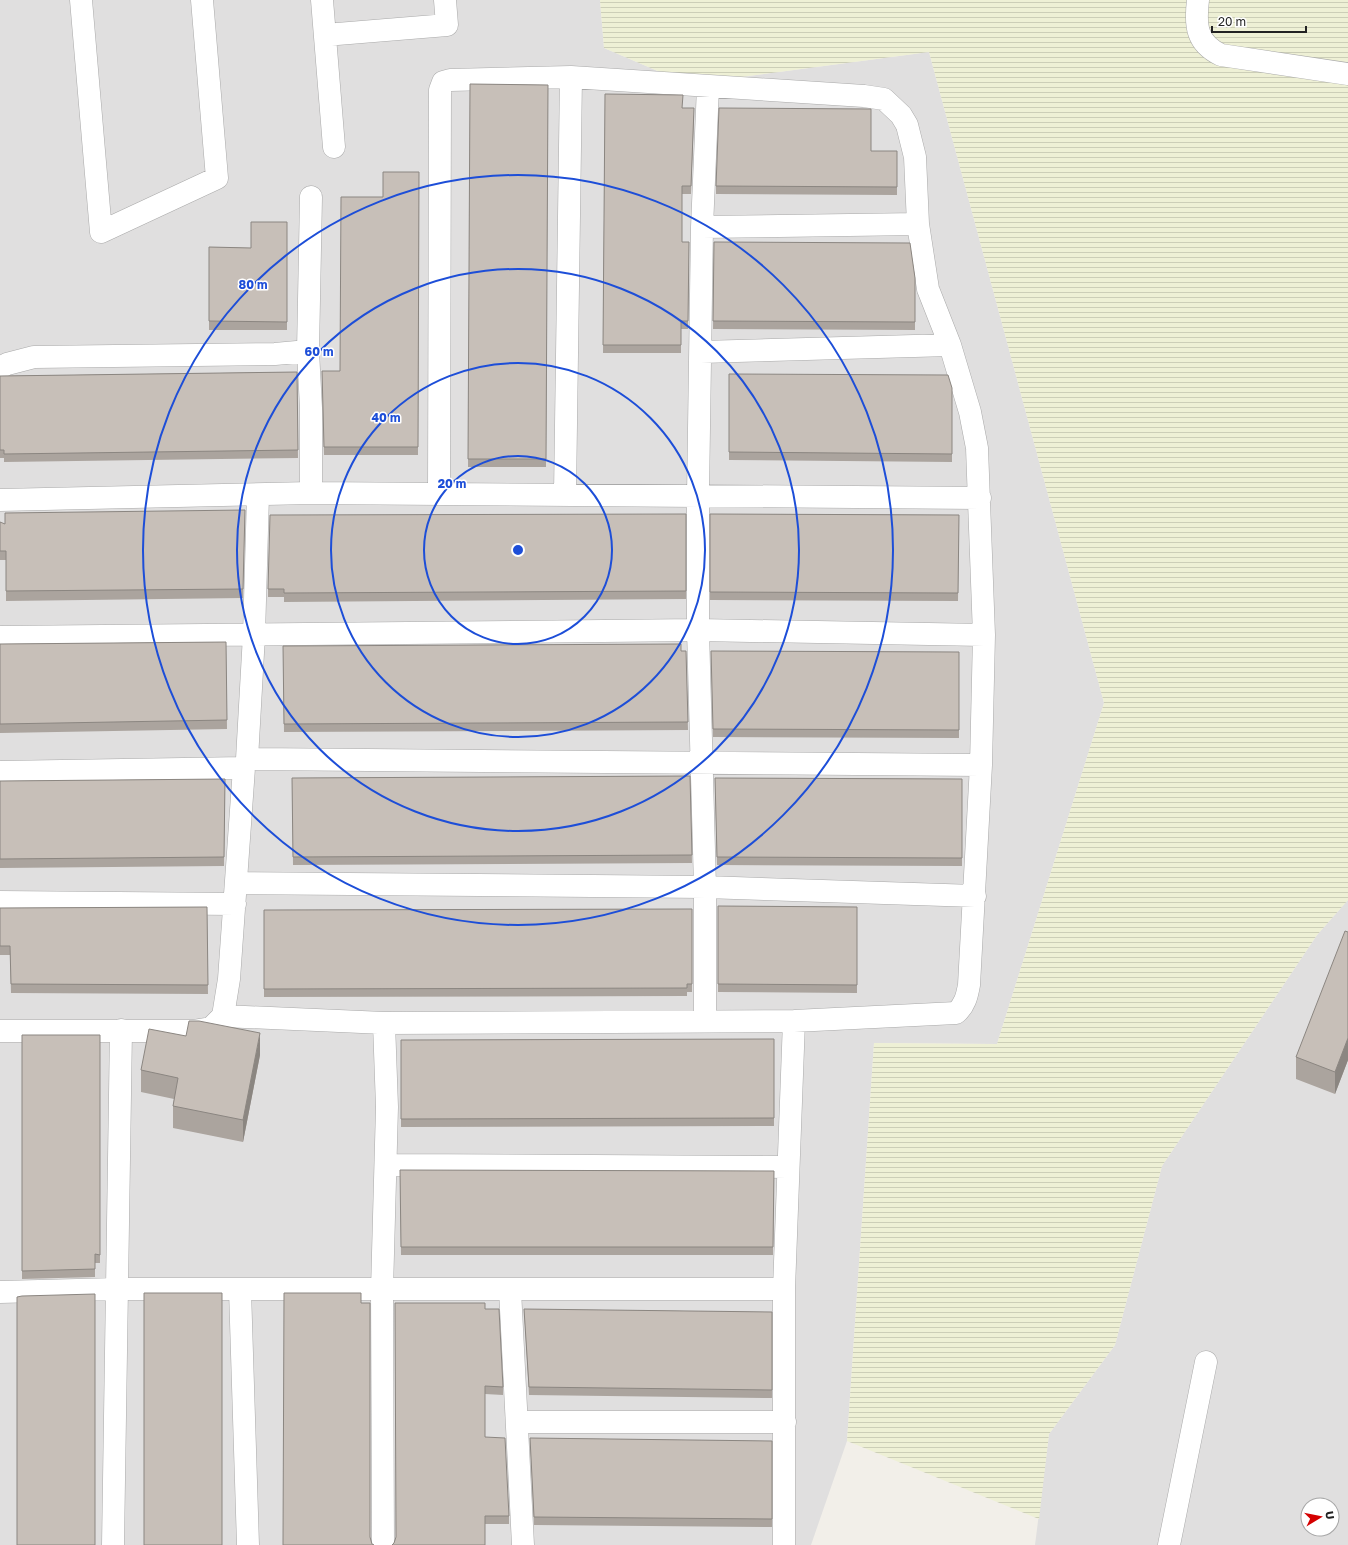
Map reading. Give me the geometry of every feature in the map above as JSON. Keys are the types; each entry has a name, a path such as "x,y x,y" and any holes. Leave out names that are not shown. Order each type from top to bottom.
{"street":[{"path":"81,0 101,232 217,178 202,0"},
{"path":"322,0 334,147"},
{"path":"325,35 447,25 445,0"},
{"path":"1198,0 1196,13 1197,27 1201,40 1209,49 1221,55 1348,74"},
{"path":"565,494 571,77"},
{"path":"223,1016 384,1023 794,1021 956,1013 962,1007 969,985 981,765 984,636 977,448 970,412 950,345 928,289 918,224 915,157 912,140 902,115 884,100 864,96 571,77 450,80 443,82 440,86 439,494"},
{"path":"705,1021 705,887 698,630 698,495 702,227 708,87"},
{"path":"311,197 308,351 311,408 311,492"},
{"path":"702,227 918,224"},
{"path":"701,352 950,345"},
{"path":"0,368 6,364 34,357 275,354 308,351"},
{"path":"0,500 258,495 311,492 980,498"},
{"path":"0,1032 121,1030 193,1031 211,1028 223,1016 229,979 236,894 254,635 258,495"},
{"path":"0,637 698,630 984,636"},
{"path":"0,772 245,763 701,762 981,765"},
{"path":"0,902 236,894 705,887 975,896"},
{"path":"784,1545 784,1289 794,1021"},
{"path":"382,1545 382,1290 387,1107 384,1023"},
{"path":"113,1545 121,1030"},
{"path":"386,1165 788,1167"},
{"path":"0,1292 116,1289 784,1289"},
{"path":"240,1290 248,1545"},
{"path":"510,1290 524,1545"},
{"path":"1169,1545 1206,1362"},
{"path":"517,1422 785,1422"}],"shaded area":[{"path":"0,0 600,0 604,48 688,84 929,52 1104,703 997,1044 874,1043 847,1441 811,1545 0,1545"},
{"path":"1348,900 1348,1545 1035,1545 1049,1434 1115,1345 1162,1166 1317,935"}],"green space":[{"path":"600,0 1348,0 1348,900 1317,935 1162,1166 1115,1345 1049,1434 1039,1519 847,1441 874,1043 997,1044 1104,703 929,52 688,84 604,48"}],"building":[{"path":"470,84 548,85 546,459 468,459"},
{"path":"605,94 683,95 682,108 694,108 691,186 682,186 682,242 689,242 688,321 681,321 681,345 603,345"},
{"path":"719,108 871,109 871,151 897,151 897,187 716,186"},
{"path":"383,172 419,172 418,447 324,447 322,371 340,371 341,197 383,197"},
{"path":"251,222 287,222 287,322 209,321 209,247 251,248"},
{"path":"714,242 910,243 915,278 915,322 713,321"},
{"path":"297,372 298,450 4,454 4,450 0,450 0,376"},
{"path":"729,374 948,375 952,388 952,454 729,452"},
{"path":"245,510 243,589 6,591 6,551 0,551 0,522 5,524 5,513"},
{"path":"686,514 686,591 284,593 284,589 268,589 270,515"},
{"path":"710,514 959,515 958,593 710,592"},
{"path":"226,642 227,720 0,724 0,644"},
{"path":"681,644 681,651 686,651 688,722 284,724 283,646"},
{"path":"711,651 959,652 959,730 713,729"},
{"path":"690,776 692,855 293,857 292,778"},
{"path":"715,778 962,779 962,858 717,857"},
{"path":"225,779 224,857 0,859 0,781"},
{"path":"718,906 857,907 857,985 718,984"},
{"path":"207,907 208,985 11,984 10,946 0,946 0,908"},
{"path":"692,909 692,984 687,984 687,988 264,989 264,910"},
{"path":"1345,931 1348,932 1348,1038 1335,1072 1296,1057"},
{"path":"189,1021 199,1021 260,1033 243,1120 173,1106 178,1078 141,1070 149,1029 186,1036"},
{"path":"22,1035 100,1035 100,1255 95,1254 95,1269 22,1271"},
{"path":"774,1039 774,1118 401,1119 401,1040"},
{"path":"400,1170 774,1171 773,1247 401,1247"},
{"path":"144,1293 222,1293 222,1545 144,1545"},
{"path":"284,1293 361,1293 361,1303 370,1303 370,1537 372,1544 374,1545 283,1545"},
{"path":"95,1294 95,1545 17,1545 17,1297"},
{"path":"395,1303 485,1303 485,1309 499,1309 503,1387 485,1386 485,1437 505,1438 509,1516 485,1516 485,1545 392,1545 396,1537"},
{"path":"524,1309 772,1312 772,1390 529,1387"},
{"path":"530,1438 772,1441 772,1519 534,1517"}]}
